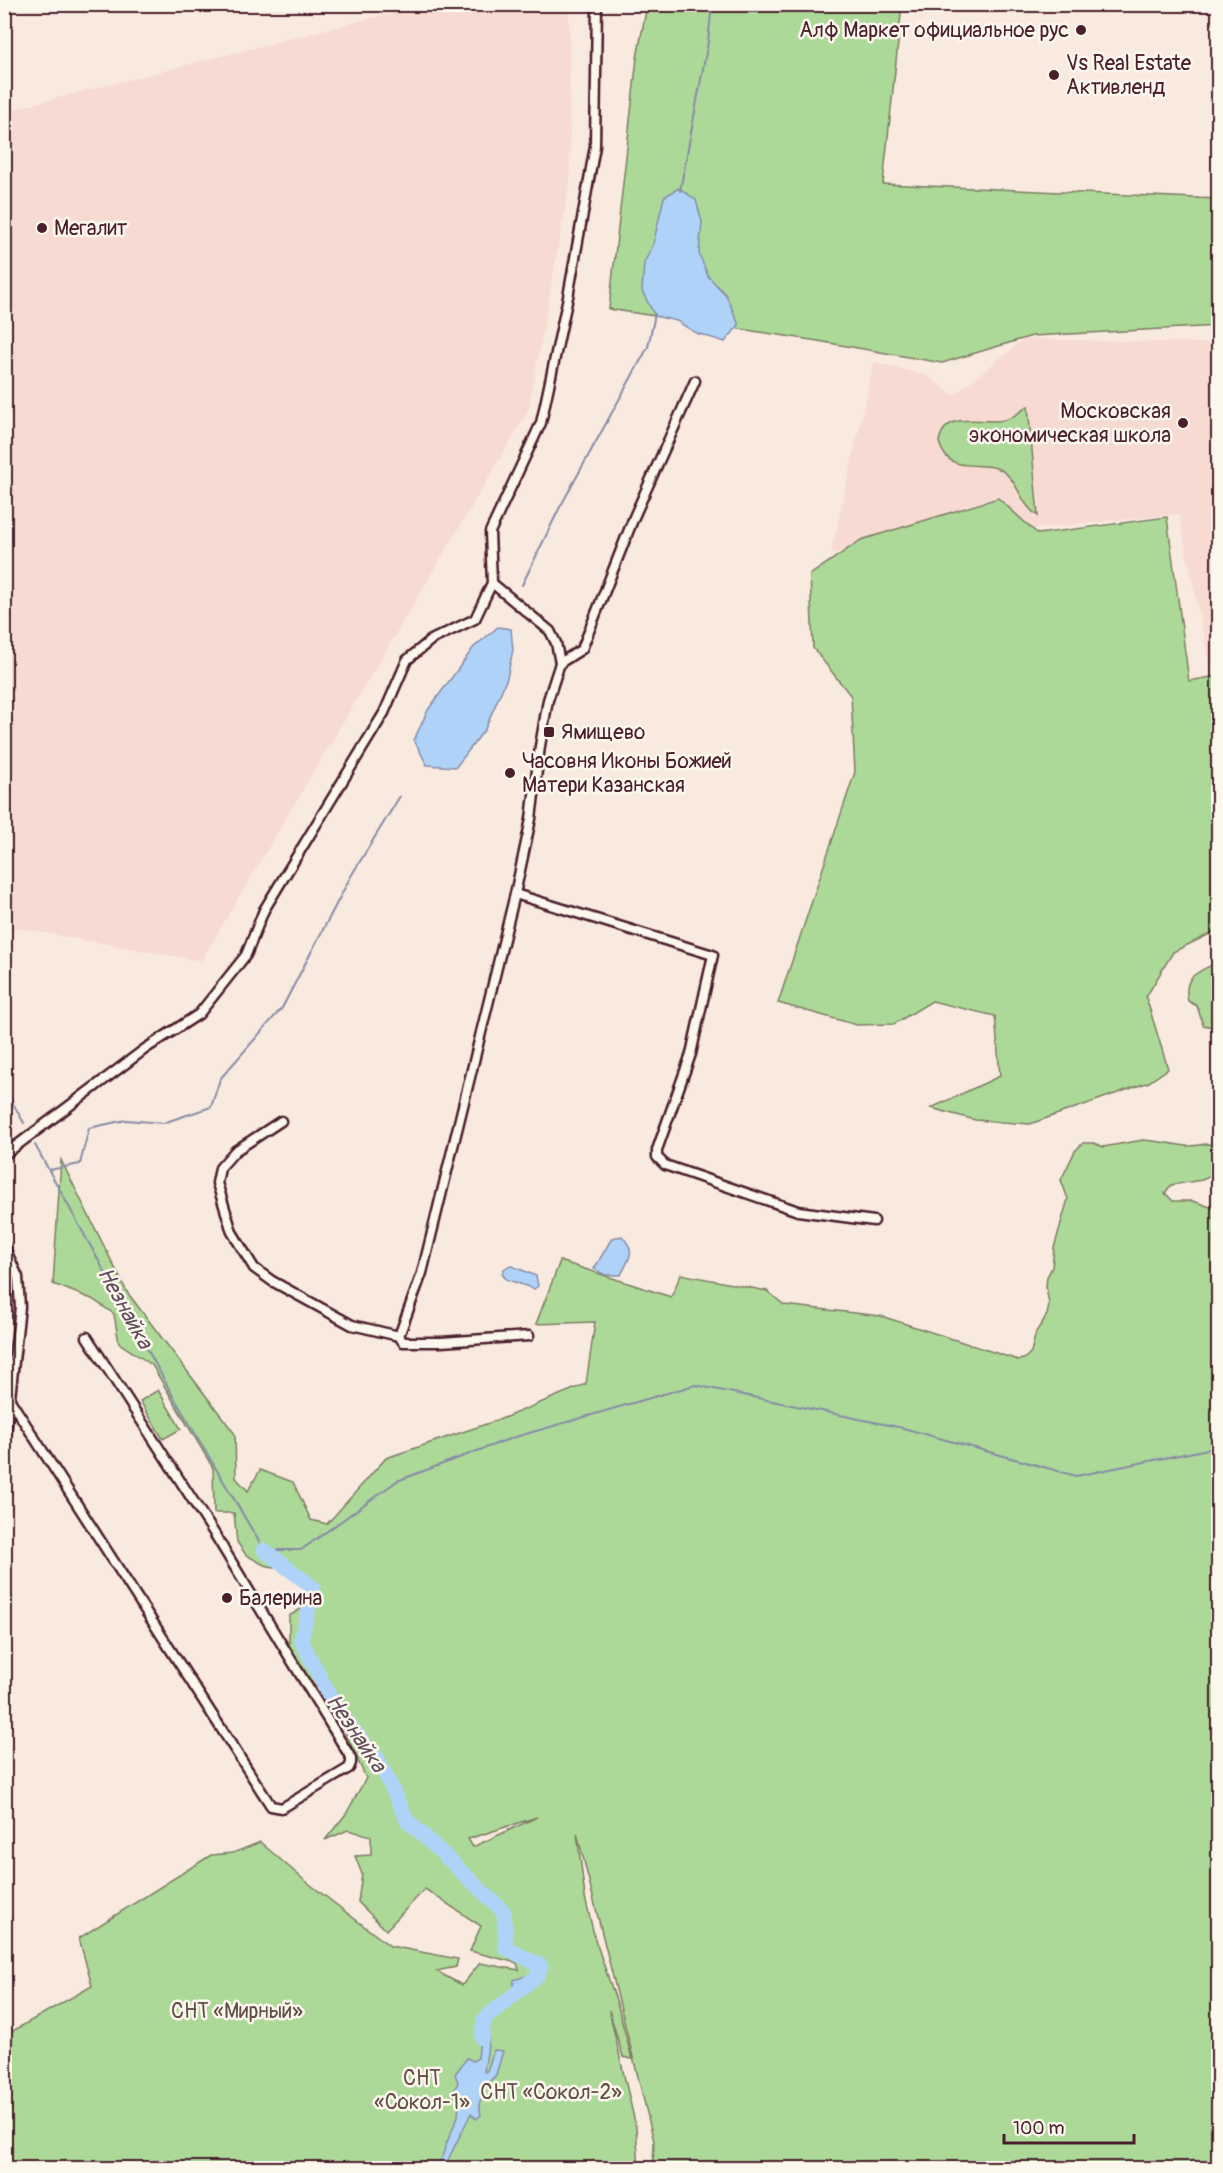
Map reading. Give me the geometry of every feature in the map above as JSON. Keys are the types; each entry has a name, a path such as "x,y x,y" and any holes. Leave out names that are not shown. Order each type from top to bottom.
{"street":[{"path":"4,1155 145,1049 199,1014 246,956 264,910 384,713 407,660 432,640 475,619 492,583 490,531 541,423 593,165 597,4"},
{"path":"560,663 582,649 634,517 695,381"},
{"path":"399,1336 422,1273 515,894 531,819 540,746 549,700 560,663 556,644 550,631 492,583"},
{"path":"515,894 713,955 691,1054 657,1150 657,1157 665,1165 798,1211 874,1221"},
{"path":"281,1121 235,1151 220,1168 218,1183 232,1232 254,1268 272,1281 352,1325 399,1336 403,1342 441,1342 529,1336"},
{"path":"4,1246 18,1276 20,1307 4,1452"},
{"path":"10,1400 271,1806 282,1808 349,1768 351,1758 227,1554 87,1337"}],"shaded area":[{"path":"510,5 569,5 570,183 528,412 201,961 5,926 5,111 415,7 453,16"},
{"path":"1024,339 1218,343 1218,665 1210,668 1179,514 831,553 874,362 925,375 954,395"}],"green space":[{"path":"647,5 902,5 883,184 1218,199 1218,326 1032,336 942,363 818,341 609,309 637,58"},
{"path":"1028,406 1038,516 1027,505 1005,473 991,467 956,463 943,453 939,442 943,431 956,421 1007,419"},
{"path":"998,498 1038,534 1167,517 1189,681 1218,676 1218,930 1173,952 1146,997 1168,1069 1149,1082 1030,1124 975,1120 931,1108 1000,1076 995,1016 932,1001 894,1024 857,1025 778,1003 855,772 851,696 813,648 810,575 861,540"},
{"path":"1218,962 1218,992 1214,998 1218,1009 1218,1028 1203,1025 1197,1006 1188,1001 1187,985 1199,972"},
{"path":"1143,1140 1186,1146 1210,1144 1218,1146 1218,1173 1202,1180 1171,1185 1165,1193 1173,1201 1193,1201 1218,1208 1218,2168 653,2168 654,2141 577,1833 585,1897 595,1939 617,2003 632,2059 623,2057 609,2010 636,2127 639,2168 409,2168 405,2162 398,2168 5,2168 4,2036 92,1986 79,1938 211,1855 233,1853 260,1842 303,1879 390,1946 458,1959 456,1967 436,1971 462,1985 480,1963 519,1970 517,1963 470,1951 481,1926 425,1889 386,1930 358,1902 362,1874 355,1856 371,1855 371,1836 348,1830 325,1840 346,1814 366,1778 327,1693 303,1679 289,1653 289,1616 316,1600 284,1569 264,1565 246,1555 237,1542 234,1513 214,1513 213,1468 152,1365 119,1343 114,1314 92,1299 53,1284 61,1160 127,1292 235,1434 236,1478 248,1491 260,1470 293,1482 311,1520 327,1524 386,1458 501,1419 586,1384 595,1322 536,1324 560,1261 671,1297 681,1274 767,1291 784,1305 881,1316 1018,1360 1024,1359 1031,1352 1036,1332 1047,1315 1049,1305 1047,1277 1052,1267 1054,1248 1068,1199 1061,1180 1075,1151 1083,1143 1094,1143 1103,1147","holes":["537,1817 473,1847 468,1839"]},
{"path":"158,1390 181,1429 163,1439 140,1401"}],"water":[{"path":"679,188 696,200 702,222 699,254 708,276 726,295 739,325 725,342 696,333 677,321 655,316 642,291 644,263 653,245 664,197"},
{"path":"498,627 511,629 513,650 507,678 485,729 456,767 427,765 414,740 428,710 474,647"},
{"path":"622,1236 629,1246 630,1255 621,1275 605,1275 594,1269 612,1238"},
{"path":"510,1265 536,1276 538,1286 534,1289 506,1279 502,1274 504,1269"},
{"path":"537,1972 543,1975 538,1983 520,1990 508,2000 505,1997 513,1989 514,1980"},
{"path":"482,2019 488,2019 489,2039 484,2072 487,2071 494,2050 503,2051 496,2075 487,2084 479,2104 481,2115 476,2119 471,2113 444,2168 431,2168 442,2159 458,2116 460,2099 453,2095 458,2082 455,2074 467,2058 473,2061 478,2058"}],"waterway":[{"path":"680,191 708,42 712,4"},
{"path":"522,585 559,509 648,347 655,314"},
{"path":"49,1170 80,1164 89,1128 126,1120 163,1123 211,1107 220,1079 282,1008 351,876 400,796"},
{"name":"Незнайка","path":"4,1088 24,1123"},
{"path":"35,1145 173,1396 264,1550 301,1550 397,1481 512,1438 695,1385 903,1428 1076,1476 1218,1447"},
{"name":"Незнайка","path":"264,1550 314,1588 301,1640 337,1710 378,1759 407,1820 504,1912 506,1948 541,1966 538,1975 484,2019 482,2038"}],"place":[{"name":"Алф Маркет официальное рус","path":"1081,30"},
{"name":"Vs Real Estate Активленд","path":"1054,75"},
{"name":"Мегалит","path":"42,228"},
{"name":"Московская экономическая школа","path":"1183,423"},
{"name":"Ямищево","path":"549,732"},
{"name":"Часовня Иконы Божией Матери Казанская","path":"510,773"},
{"name":"Балерина","path":"227,1598"}],"park label":[{"name":"СНТ «Мирный»","path":"237,2011"},
{"name":"СНТ «Сокол-1»","path":"422,2090"},
{"name":"СНТ «Сокол-2»","path":"551,2092"}]}
